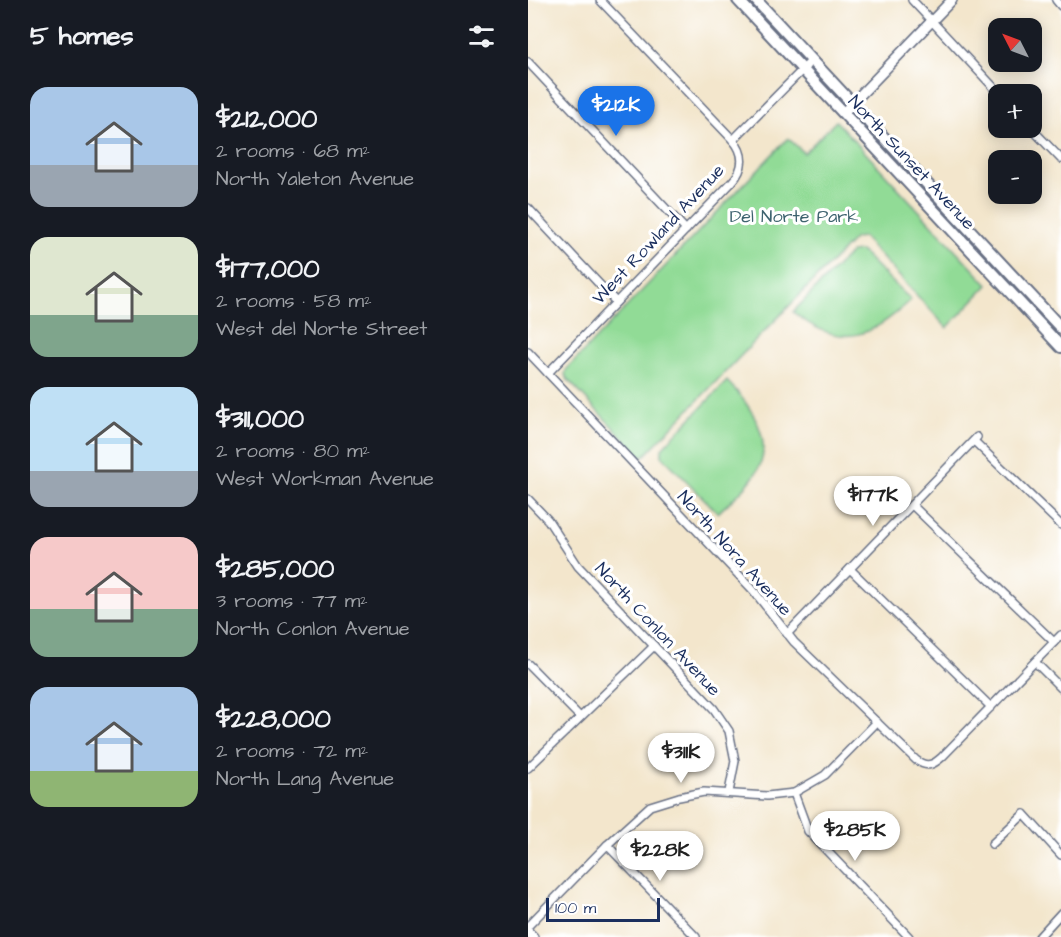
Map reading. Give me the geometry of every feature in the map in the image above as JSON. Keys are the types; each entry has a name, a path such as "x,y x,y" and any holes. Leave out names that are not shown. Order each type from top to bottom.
{"main road":[{"name":"North Sunset Avenue","path":"738,0 1061,347"},
{"name":"North Sunset Avenue","path":"756,0 1061,328"}],"street":[{"path":"600,0 733,140 812,60"},
{"path":"912,0 991,84"},
{"path":"843,113 952,0"},
{"path":"1056,0 1061,6"},
{"path":"528,62 686,230"},
{"path":"1041,138 1061,159"},
{"name":"West Rowland Avenue","path":"548,373 738,175 742,161 741,153 733,140"},
{"path":"528,208 616,302"},
{"name":"North Nora Avenue","path":"528,351 758,596 787,634 916,760 927,765 935,764 991,707"},
{"path":"787,634 975,439 1061,525"},
{"name":"North Conlon Avenue","path":"528,499 548,520 578,567 714,709 729,731 735,761 729,792"},
{"path":"912,505 1054,642"},
{"path":"850,569 991,707 1061,635"},
{"path":"528,768 654,646"},
{"path":"1035,662 1061,688"},
{"path":"528,664 580,717"},
{"path":"528,926 607,845 650,806 704,792 767,796 794,793 825,775 877,722"},
{"path":"794,793 808,831 909,937"},
{"path":"992,844 1024,814 1061,855"},
{"path":"607,845 696,937"},
{"path":"1039,937 1061,913"},
{"path":"528,932 533,937"}],"green space":[{"name":"Del Norte Park","path":"836,121 988,285 947,328 863,237 855,238 642,458 568,380 565,375 566,370 788,138 804,153"},
{"path":"861,251 911,300 882,323 855,335 826,332 793,312 851,252"},
{"path":"727,381 752,412 762,438 763,450 761,463 754,476 742,491 718,513 662,456 662,448"}]}
